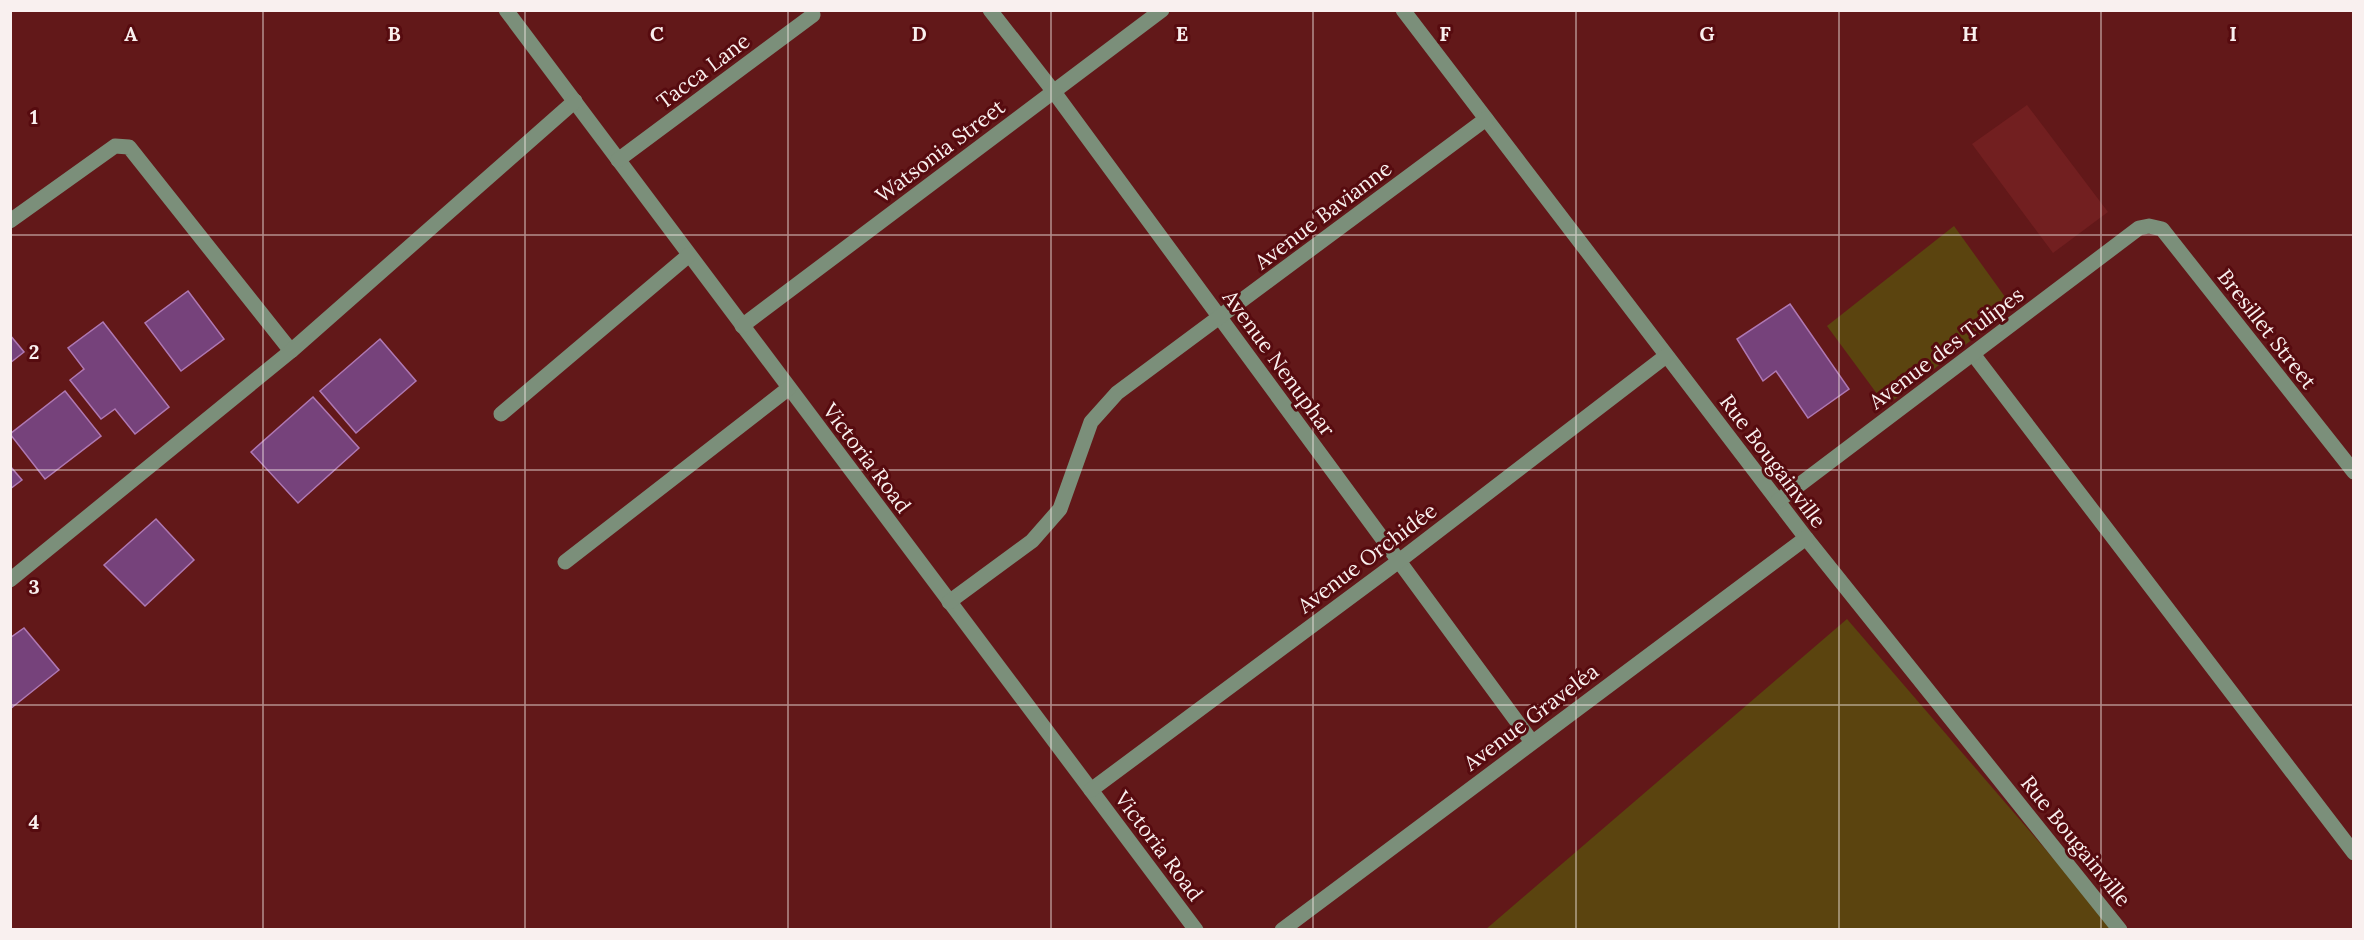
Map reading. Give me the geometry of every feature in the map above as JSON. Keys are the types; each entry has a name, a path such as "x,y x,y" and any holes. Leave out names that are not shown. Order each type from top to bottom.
{"street":[{"name":"Victoria Road","path":"506,10 1196,930"},
{"name":"Avenue Nenuphar","path":"990,10 1054,92 1533,742"},
{"name":"Watsonia Street","path":"742,326 1162,10"},
{"name":"Rue Bougainville","path":"1403,10 1806,538 2120,930"},
{"name":"Tacca Lane","path":"618,160 813,15"},
{"path":"10,580 291,351 574,101"},
{"name":"Avenue Bavianne","path":"949,602 1032,541 1060,509 1091,422 1117,393 1486,119"},
{"path":"10,221 115,146 129,147 291,351"},
{"name":"Bresillet Street","path":"2139,228 2149,226 2162,229 2354,472"},
{"name":"Avenue des Tulipes","path":"1778,501 2139,228"},
{"path":"501,414 689,255"},
{"path":"1973,354 2354,853"},
{"name":"Avenue Orchidée","path":"1091,790 1399,561 1666,356"},
{"path":"565,562 789,388"},
{"name":"Avenue Graveléa","path":"1282,930 1806,538"}],"shaded area":[{"path":"2027,105 2108,212 2053,253 1972,144"},
{"path":"1954,226 2013,308 1886,406 1827,326"},
{"path":"1847,619 2114,929 1485,930"}],"building":[{"path":"188,291 224,339 181,371 145,323"},
{"path":"1790,304 1849,389 1808,418 1776,371 1763,381 1737,339"},
{"path":"103,322 169,407 135,434 115,409 101,419 70,380 84,369 68,348"},
{"path":"10,335 24,352 10,363"},
{"path":"380,339 416,381 356,433 320,391"},
{"path":"65,391 101,436 45,479 10,434"},
{"path":"313,397 359,448 298,503 251,452"},
{"path":"10,466 22,480 10,489"},
{"path":"156,519 194,560 145,606 104,565"},
{"path":"24,628 59,670 10,709 10,638"}]}
